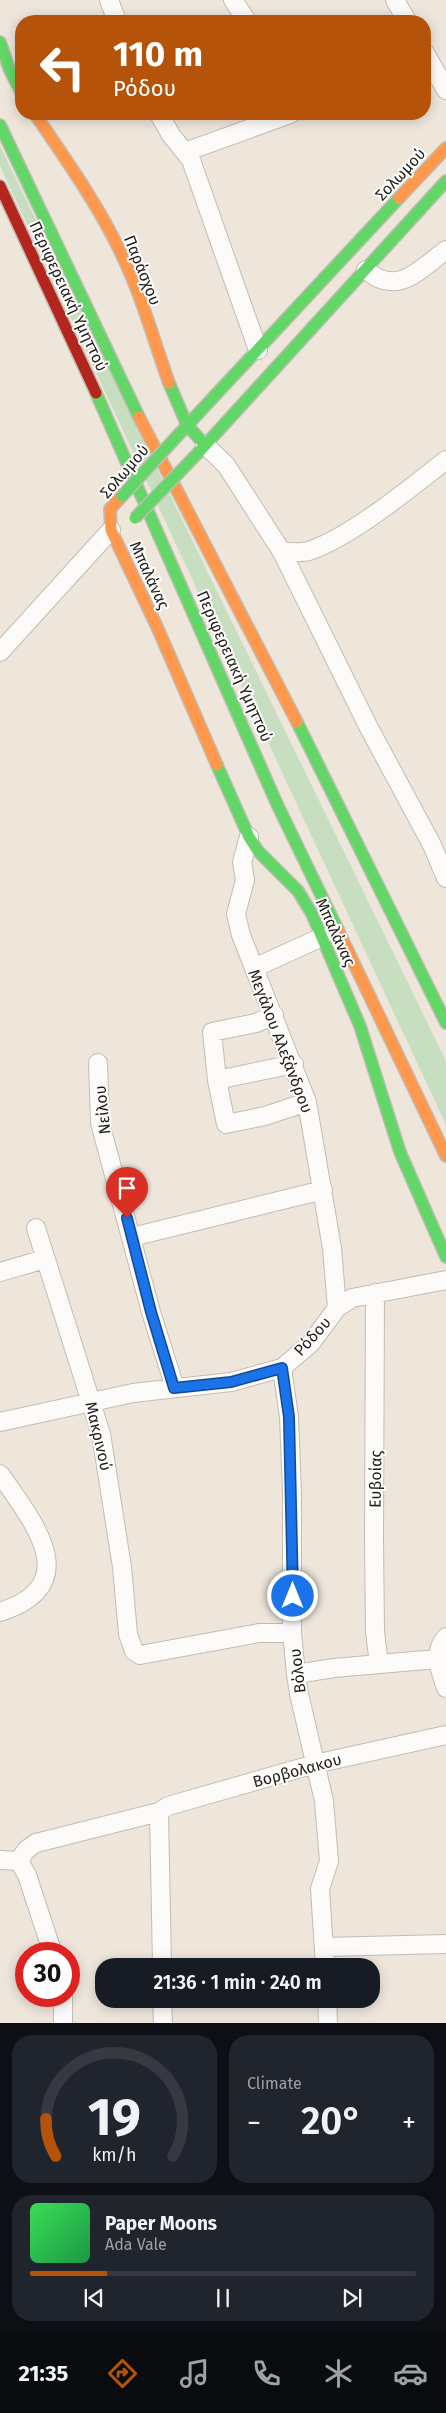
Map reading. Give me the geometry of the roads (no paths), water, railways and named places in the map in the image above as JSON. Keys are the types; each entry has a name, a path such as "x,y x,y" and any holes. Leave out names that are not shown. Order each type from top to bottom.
{"main road":[{"path":"0,42 8,68 15,81"},
{"name":"Παράσχου","path":"39,120 90,198 118,246 129,270 184,428 202,449"},
{"name":"Περιφερειακή Υμηττού","path":"0,125 146,432 308,743 446,1023"},
{"name":"Σολωμού","path":"125,525 110,510 184,428 446,148"},
{"path":"125,525 202,449 446,182"},
{"name":"Περιφερειακή Υμηττού","path":"0,186 117,438 278,804 446,1156"},
{"name":"Μπαλάνας","path":"125,525 166,646 248,836 258,851 298,891 322,937 360,1026 407,1169 446,1257"}],"street":[{"path":"108,0 114,15"},
{"path":"233,0 243,15"},
{"path":"395,0 404,15"},
{"path":"431,68 446,90"},
{"path":"162,120 194,168 258,350"},
{"path":"185,152 273,120"},
{"path":"366,270 380,281 390,283 403,280 446,250"},
{"path":"202,449 226,465 282,552 365,719 432,845 446,878"},
{"path":"282,552 307,552 327,543 371,516 446,460"},
{"path":"0,652 125,525"},
{"name":"Μεγάλου Αλεξάνδρου","path":"248,836 242,862 245,880 236,914 241,935 294,1064 307,1102 332,1248 337,1308"},
{"path":"254,968 322,937"},
{"path":"274,1015 256,1023 212,1032 217,1080 226,1124 265,1116 307,1102"},
{"name":"Νείλου","path":"98,1063 100,1123 151,1312 174,1388"},
{"path":"217,1080 294,1064"},
{"path":"132,1237 323,1190"},
{"name":"Μακρινού","path":"36,1228 101,1434 127,1609 128,1634 134,1651 140,1656 259,1633 292,1633"},
{"path":"0,1272 45,1259"},
{"name":"Ρόδου","path":"0,1422 91,1401 174,1388 231,1382 282,1368 311,1343 337,1308 352,1298 446,1280"},
{"name":"Ευβοίας","path":"375,1293 374,1548 375,1632 379,1664"},
{"name":"Βόλου","path":"282,1368 289,1417 292,1492 292,1633 296,1674 324,1801 328,1861 320,1883 325,1958"},
{"path":"0,1474 44,1542 48,1569 44,1582 29,1597 0,1612"},
{"path":"446,1637 440,1646 437,1659 446,1688"},
{"path":"296,1674 437,1659"},
{"name":"Βορβολακου","path":"19,1861 26,1850 36,1843 159,1816 168,1806 315,1764 446,1735"},
{"path":"159,1816 162,1958"},
{"path":"0,1860 19,1861 27,1875 49,1942"},
{"path":"324,1947 446,1944"},
{"path":"63,2007 63,2023"},
{"path":"162,2008 163,2023"},
{"path":"327,2008 328,2023"}]}
